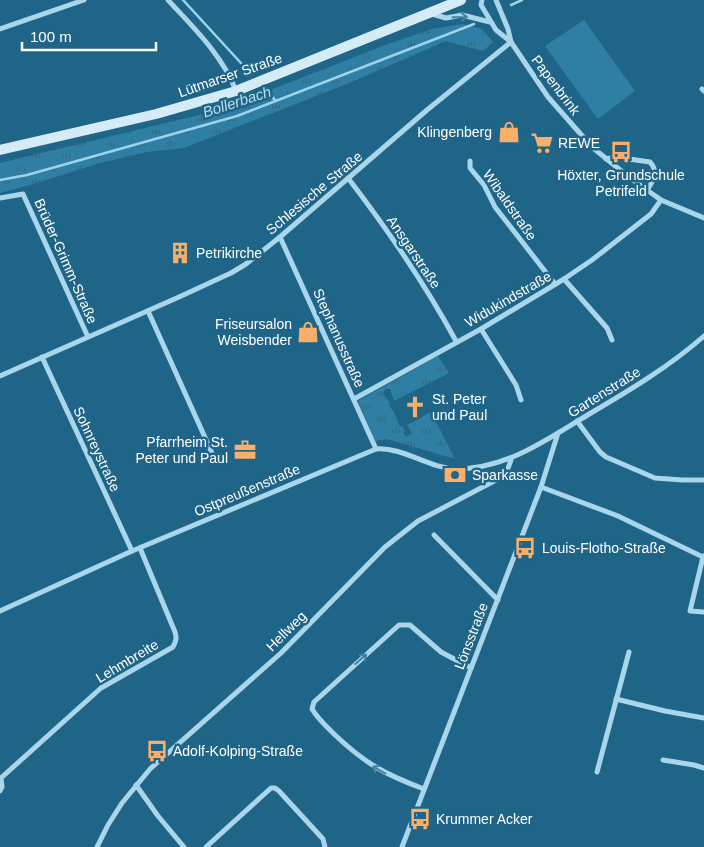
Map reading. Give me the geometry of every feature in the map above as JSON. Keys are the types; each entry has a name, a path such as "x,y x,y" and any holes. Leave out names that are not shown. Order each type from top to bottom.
{"main road":[{"name":"Lütmarser Straße","path":"0,150 156,114 236,91 461,0"}],"street":[{"path":"0,29 84,0"},
{"path":"168,0 215,55 231,77 236,91"},
{"name":"Papenbrink","path":"482,0 481,5 490,22 496,30 511,42 548,97 572,126 606,159 660,200 704,218"},
{"name":"Papenbrink","path":"496,0 508,29 511,42"},
{"path":"429,13 446,18 462,15 490,22"},
{"name":"Schlesische Straße","path":"0,376 148,311 231,273 246,264 427,110 511,42"},
{"path":"606,159 615,157 650,162 654,168 655,176 647,190"},
{"name":"Wibaldstraße","path":"470,160 470,168 484,186 495,207 555,284"},
{"name":"Ansgarstraße","path":"348,178 375,212 417,275 456,341"},
{"name":"Brüder-Grimm-Straße","path":"0,198 23,194 88,337"},
{"name":"Widukindstraße","path":"354,399 456,341 481,329 564,279 592,260 651,214 660,200"},
{"name":"Stephanusstraße","path":"280,237 376,449"},
{"path":"564,279 607,328 612,340"},
{"path":"148,311 212,453"},
{"path":"481,329 516,385 521,400"},
{"name":"Gartenstraße","path":"510,458 537,446 666,366 704,336"},
{"name":"Sohnreystraße","path":"42,358 132,551"},
{"path":"577,421 600,452 606,457 655,478 704,480"},
{"name":"Lönsstraße","path":"402,847 541,488 558,433"},
{"path":"376,449 394,450 454,469 488,465 510,458"},
{"name":"Ostpreußenstraße","path":"0,611 132,551 376,449"},
{"name":"Hellweg","path":"97,847 117,810 136,785 170,749 281,653 385,547 418,521 498,479 507,471 510,458"},
{"path":"541,488 618,516 703,556 690,611 704,612"},
{"path":"434,535 498,600"},
{"name":"Lehmbreite","path":"0,791 2,787 1,777 102,688 173,647 176,642 175,632 140,548"},
{"path":"424,789 390,776 369,764 316,717 312,709 314,702 399,625 410,625 440,652 471,668"},
{"path":"597,772 629,652"},
{"path":"616,699 704,718"},
{"path":"663,760 694,764 704,768"},
{"path":"136,785 158,816 184,847"},
{"path":"206,847 271,788 275,788 323,839 325,847"}],"green space":[{"path":"584,20 635,91 598,119 545,46"},
{"path":"463,24 482,29 493,42 483,51 446,41 354,81 184,148 147,152 100,163 0,193 0,163 220,110 380,47 432,29"},
{"path":"438,356 449,373 394,401 390,389 385,389 383,394 390,403 389,405 400,427 402,426 405,431 403,432 406,437 412,433 407,425 431,412 455,459 387,439 375,441 358,401"}],"waterway":[{"path":"183,0 251,74"},
{"name":"Bollerbach","path":"511,5 522,0"},
{"name":"Bollerbach","path":"0,180 27,175 237,116 474,24"},
{"path":"268,93 276,101"}],"place":[{"name":"Klingenberg","path":"509,132"},
{"name":"REWE","path":"542,143"},
{"name":"Höxter, Grundschule Petrifeld","path":"621,152"},
{"name":"Petrikirche","path":"180,253"},
{"name":"Friseursalon Weisbender","path":"308,332"},
{"name":"St. Peter und Paul","path":"415,407"},
{"name":"Pfarrheim St. Peter und Paul","path":"245,450"},
{"name":"Sparkasse","path":"455,475"},
{"name":"Louis-Flotho-Straße","path":"525,548"},
{"name":"Adolf-Kolping-Straße","path":"157,751"},
{"name":"Krummer Acker","path":"420,819"}]}
